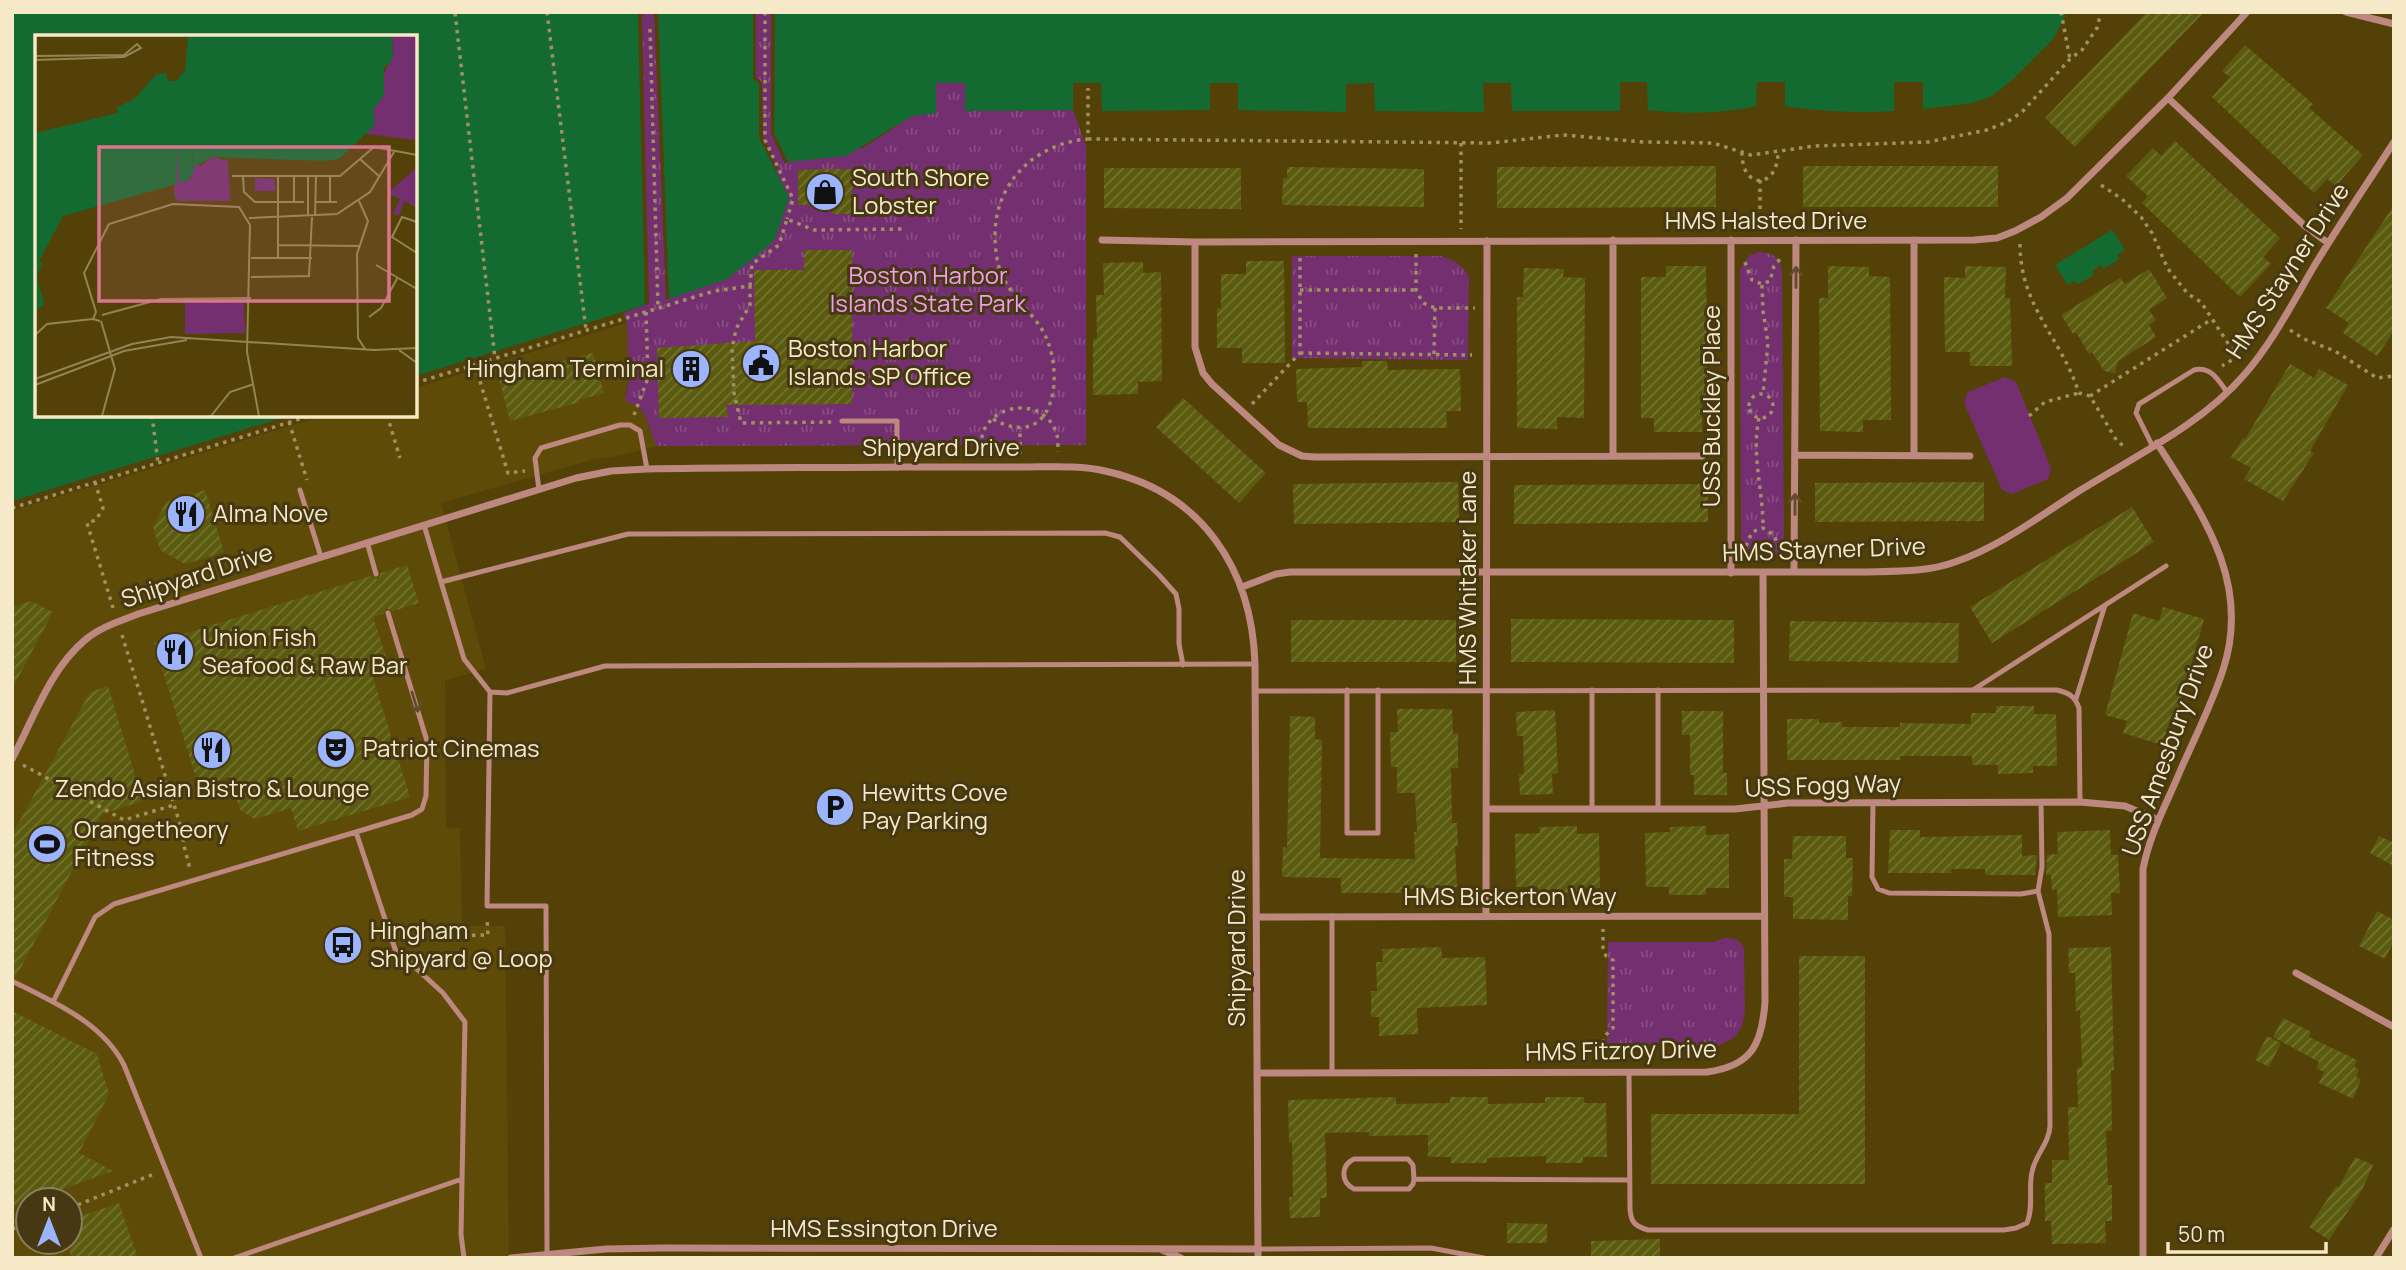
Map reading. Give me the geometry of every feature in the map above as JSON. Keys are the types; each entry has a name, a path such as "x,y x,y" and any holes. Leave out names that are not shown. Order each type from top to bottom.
{"street":[{"name":"HMS Halsted Drive","path":"1102,240 1300,242 1997,238 2015,231 2054,208 2077,188 2168,98 2247,12"},
{"path":"2346,12 2394,24"},
{"path":"2168,98 2305,226 2328,243"},
{"name":"HMS Stayner Drive","path":"1241,587 1276,574 1290,572 1763,573 1908,570 1954,563 1994,544 2155,444 2205,412 2227,392 2245,374 2280,323 2394,142"},
{"path":"1613,240 1613,456"},
{"name":"USS Buckley Place","path":"1731,240 1731,573"},
{"path":"1794,572 1796,240"},
{"path":"1914,240 1914,455"},
{"name":"HMS Whitaker Lane","path":"1486,915 1487,241"},
{"path":"1195,242 1197,361 1212,384 1279,445 1302,456 1702,456"},
{"name":"USS Amesbury Drive","path":"2143,1258 2142,886 2148,846 2223,669 2230,637 2231,607 2227,576 2211,532 2155,444"},
{"path":"1795,455 1970,456"},
{"name":"Shipyard Drive","path":"12,759 58,672 71,654 101,629 138,614 367,542 594,474 647,469 1060,467 1103,470 1131,478 1161,492 1204,527 1236,571 1250,617 1255,664 1258,1258"},
{"name":"HMS Fitzroy Drive","path":"1257,1073 1629,1073 1724,1070 1741,1062 1754,1050 1760,1036 1765,1002 1763,573"},
{"name":"USS Fogg Way","path":"1487,808 1735,808 1872,803 2080,802 2124,806 2158,820"},
{"name":"HMS Bickerton Way","path":"1256,917 1764,916"},
{"path":"2296,973 2394,1027"},
{"path":"2376,1258 2394,1229"},
{"name":"HMS Essington Drive","path":"511,1258 663,1248 1258,1249"},
{"path":"1156,1248 1181,1258"}],"lane":[{"path":"2155,444 2137,419 2139,404 2194,370 2206,369 2227,392"},
{"path":"842,421 897,421 897,468"},
{"path":"539,490 535,468 536,454 541,448 620,425 630,425 640,431 647,469"},
{"path":"300,490 321,557"},
{"path":"424,525 464,659 490,692 487,906 546,906 547,1254"},
{"path":"441,582 628,534 1105,533 1120,537 1176,594 1183,665"},
{"path":"367,542 376,574"},
{"path":"1973,690 2165,566"},
{"path":"2076,699 2105,605"},
{"path":"53,1002 95,917 101,912 121,902 418,813 425,803 428,751 425,732 387,613"},
{"path":"490,692 507,693 605,666 1255,664"},
{"path":"1347,690 1347,833 1378,833 1378,690"},
{"path":"1592,690 1592,808"},
{"path":"1658,690 1658,808"},
{"path":"1255,691 2057,690 2070,694 2076,699 2079,708 2080,802"},
{"path":"1872,803 1872,877 1878,889 1889,893 2021,894 2038,891"},
{"path":"1629,1073 1631,1221 1637,1227 1648,1230 2004,1230 2027,1223 2031,1212 2031,1176 2034,1162 2045,1146 2050,1126 2049,934 2038,891 2042,867 2042,803"},
{"path":"356,832 395,949 443,993 465,1022 461,1234 464,1258"},
{"path":"1332,916 1332,1072"},
{"path":"12,981 53,1002 113,1044 124,1065 201,1258"},
{"path":"1354,1159 1408,1159 1413,1165 1414,1179 1409,1189 1354,1189 1344,1180 1344,1169 1347,1163 1354,1159"},
{"path":"234,1258 462,1179"},
{"path":"1414,1179 1629,1180"},
{"path":"1328,1258 1329,1248"},
{"path":"1258,1249 1431,1248 1484,1258"}],"path":[{"path":"547,12 586,330"},
{"path":"765,12 765,139 793,199 779,245 752,264 750,305 736,329 732,349 734,393 741,423 842,421"},
{"path":"2061,12 2070,59"},
{"path":"993,419 1008,428 1020,428 1044,416 1053,399 1054,361 1047,340 1005,282 998,266 995,225 999,202 1009,183 1038,153 1056,145 1088,139 1491,143 1563,135 1643,142 1713,143 1751,155 1815,146 1928,142 1987,130 2022,112 2091,39 2101,12"},
{"path":"455,13 495,358"},
{"path":"650,29 658,308"},
{"path":"1088,88 1088,139"},
{"path":"1461,143 1461,241"},
{"path":"1742,152 1743,169 1747,175 1760,180 1774,173 1778,152"},
{"path":"1760,180 1760,240"},
{"path":"2077,188 2086,197 2099,183 2132,207 2152,233 2168,269 2185,291 2201,302 2236,357 2215,376"},
{"path":"787,219 814,230 905,229"},
{"path":"2015,231 2020,241 2025,288 2037,314 2069,364 2079,393"},
{"path":"1731,240 1748,267 1752,280 1762,284 1770,281 1774,267 1796,240"},
{"path":"1416,241 1416,290 1423,303 1435,308 1487,308"},
{"path":"1244,413 1300,353 1300,242"},
{"path":"1762,284 1768,343 1763,394"},
{"path":"416,383 714,291 750,286"},
{"path":"1300,290 1416,290"},
{"path":"1434,354 1435,308"},
{"path":"630,425 648,378 646,312"},
{"path":"2090,396 2212,319"},
{"path":"2280,323 2304,339 2335,351 2377,378 2394,376"},
{"path":"1300,353 1487,355"},
{"path":"475,365 508,473 535,468"},
{"path":"2029,416 2045,402 2079,393 2090,396 2132,458"},
{"path":"1763,394 1771,399 1773,408 1769,415 1759,418 1751,413 1749,404 1754,396 1763,394"},
{"path":"978,467 983,433 1004,410 1018,407 1031,409 1044,416 1057,435 1060,467"},
{"path":"152,416 158,463"},
{"path":"12,508 307,416"},
{"path":"387,416 400,458"},
{"path":"1759,418 1755,451 1763,502 1763,528"},
{"path":"289,422 309,487"},
{"path":"1020,428 1020,467"},
{"path":"95,482 103,508 96,520 88,523 114,608"},
{"path":"1744,550 1752,532 1763,528"},
{"path":"1763,528 1773,535 1794,572"},
{"path":"122,636 194,880"},
{"path":"12,759 124,820 174,805"},
{"path":"391,939 403,936 488,935 487,906"},
{"path":"1602,1072 1603,1039 1613,1028 1613,960 1606,956 1603,948 1603,916"},
{"path":"84,1202 166,1170"}],"shaded area":[{"path":"12,12 641,12 638,13 645,305 416,376 416,35 35,35 35,416 288,416 12,501"},
{"path":"658,12 753,12 753,79 759,82 759,137 789,198 775,239 765,249 727,279 669,299"},
{"path":"775,12 2067,12 2054,38 1992,96 1973,103 1923,109 1923,82 1894,82 1894,111 1840,112 1785,106 1785,82 1757,82 1756,106 1729,111 1689,113 1648,110 1647,82 1620,82 1620,111 1512,111 1511,83 1483,83 1484,112 1375,111 1374,83 1346,84 1346,112 1238,110 1238,83 1210,83 1210,110 1102,111 1101,83 1073,83 1073,110 965,111 965,83 936,83 936,113 912,116 846,156 788,162 774,133"},
{"path":"2112,230 2125,250 2117,255 2119,259 2103,269 2101,265 2092,271 2094,275 2078,284 2075,281 2068,285 2055,265"},
{"path":"627,323 629,379 625,394 643,412 657,446 591,460 441,503 486,669 445,680 446,828 460,828 462,926 505,926 509,1258 12,1258 12,511 323,416 416,416 416,388"}],"green space":[{"name":"Boston Harbor Islands State Park","path":"658,12 669,298 727,279 742,266 789,198 759,137 753,79 753,12 775,12 774,133 863,148 912,116 936,113 936,83 965,83 965,111 1073,110 1086,146 1086,445 657,446 643,413 625,401 629,379 627,323 623,313 645,305 638,13"},
{"path":"1759,252 1775,257 1782,272 1784,538 1777,553 1764,559 1750,555 1741,541 1740,269 1750,255"},
{"path":"1292,256 1441,256 1454,261 1469,277 1468,360 1292,358"},
{"path":"2005,377 2016,382 2051,468 2048,479 2012,494 2002,490 1964,403 1968,392"},
{"path":"1724,938 1736,940 1744,948 1745,1012 1742,1026 1735,1037 1711,1050 1702,1050 1689,1044 1607,1044 1608,942 1714,942"}],"pier":[{"path":"645,12 642,16 649,304 645,305 638,13"},
{"path":"654,12 658,12 669,299 666,300"},
{"path":"753,12 756,12 756,77 762,82 763,136 778,169 776,171 759,137 759,83 753,79"},
{"path":"771,12 775,12 774,133 788,162 785,164 771,134"}],"building":[{"path":"2147,12 2204,12 2075,147 2045,118"},
{"path":"2245,45 2313,104 2309,108 2363,155 2336,186 2327,179 2314,193 2212,97 2230,77 2222,71"},
{"path":"2175,141 2280,238 2263,257 2271,264 2240,297 2142,203 2148,196 2126,176 2153,148 2161,156"},
{"path":"1716,166 1716,207 1497,208 1497,167"},
{"path":"1803,166 1998,166 1998,207 1803,207"},
{"path":"1287,167 1424,169 1424,207 1282,205 1283,178 1287,178"},
{"path":"1104,168 1241,168 1241,209 1104,208"},
{"name":"South Shore Lobster","path":"852,169 852,214 832,214 832,205 798,205 798,170"},
{"path":"2394,205 2394,331 2377,356 2343,333 2349,323 2326,308"},
{"path":"804,250 852,250 852,404 726,405 728,417 659,418 657,348 755,341 754,270 804,270"},
{"path":"1246,261 1284,261 1285,363 1242,363 1242,348 1217,348 1217,308 1221,308 1221,274 1246,274"},
{"path":"1143,262 1143,273 1161,272 1162,381 1138,382 1138,394 1093,395 1093,339 1097,338 1096,295 1104,295 1103,263"},
{"path":"1666,266 1706,266 1708,398 1702,398 1702,432 1654,432 1654,418 1641,418 1641,277 1666,277"},
{"path":"1828,266 1869,267 1869,276 1890,277 1891,420 1863,420 1863,432 1820,431 1819,298 1828,298"},
{"path":"1965,266 2006,267 2005,298 2010,298 2012,366 1970,366 1970,352 1945,352 1944,277 1965,278"},
{"path":"1524,268 1564,269 1563,277 1585,278 1584,418 1557,417 1557,429 1517,428 1517,297 1523,297"},
{"path":"2149,269 2167,298 2149,310 2156,320 2149,325 2156,337 2118,361 2115,373 2104,371 2061,315 2120,278 2125,284"},
{"path":"593,353 604,393 510,421 499,378"},
{"path":"1362,361 1387,361 1388,370 1460,369 1461,411 1446,411 1447,428 1308,428 1307,402 1297,402 1296,369 1362,367"},
{"path":"2290,364 2314,378 2319,369 2348,385 2310,451 2314,453 2283,501 2244,479 2251,468 2231,457 2243,438 2245,439"},
{"path":"1183,398 1266,473 1239,503 1156,427"},
{"path":"1458,482 1459,522 1294,524 1293,484"},
{"path":"1984,482 1984,521 1815,522 1815,483"},
{"path":"1708,484 1708,522 1514,524 1514,485"},
{"name":"Alma Nove","path":"205,490 224,552 185,564 160,550 153,527 166,502"},
{"path":"2132,507 2154,542 1992,643 1970,607"},
{"path":"407,565 419,603 393,611 386,608 383,614 373,617 387,660 369,665 410,797 298,831 291,808 255,819 240,810 230,777 205,785 197,781 154,643 371,576 378,579 381,573"},
{"path":"31,601 53,612 12,689 12,607"},
{"path":"2163,607 2204,619 2177,715 2172,714 2162,745 2123,733 2127,721 2105,715 2133,613 2159,621"},
{"path":"1511,619 1734,620 1734,663 1511,662"},
{"path":"1291,620 1456,620 1456,662 1291,662"},
{"path":"1790,621 1959,623 1958,663 1789,661"},
{"path":"108,686 143,801 102,814 16,977 12,976 12,835 90,692"},
{"path":"1996,706 2034,706 2034,714 2056,714 2057,766 2033,766 2033,773 1998,774 1998,765 1972,765 1972,756 1900,756 1900,760 1787,760 1787,719 1819,719 1819,723 1842,722 1842,727 1900,727 1900,723 1971,724 1971,713 1996,713"},
{"path":"1397,709 1452,709 1453,734 1458,733 1458,768 1451,768 1452,823 1457,823 1457,887 1401,889 1401,893 1341,893 1341,878 1282,877 1283,847 1287,848 1290,716 1315,717 1315,739 1322,740 1320,858 1415,859 1415,793 1397,793 1397,767 1391,767 1390,732 1398,732"},
{"path":"1555,710 1558,773 1552,774 1553,794 1520,795 1519,774 1524,774 1523,736 1517,736 1516,712"},
{"path":"1682,711 1723,711 1723,773 1727,773 1727,795 1694,795 1694,775 1690,775 1690,735 1682,735"},
{"path":"1577,826 1577,834 1599,833 1600,888 1579,888 1579,893 1539,894 1538,887 1516,887 1515,834 1540,833 1539,827"},
{"path":"1706,826 1706,835 1729,834 1729,888 1706,888 1706,895 1669,895 1669,887 1646,887 1645,833 1670,832 1670,827"},
{"path":"1890,830 1920,830 1920,837 2022,835 2022,856 2037,855 2035,875 1985,875 1985,869 1951,869 1951,873 1888,873"},
{"path":"2110,830 2111,855 2118,855 2120,893 2111,893 2112,915 2058,917 2057,890 2052,890 2051,875 2046,875 2047,855 2058,854 2057,832"},
{"path":"1793,836 1846,836 1846,858 1853,858 1848,920 1793,919 1793,897 1784,897 1784,859 1792,859"},
{"path":"2379,836 2394,843 2394,866 2370,853"},
{"path":"2377,911 2394,920 2394,941 2385,959 2359,946"},
{"path":"1441,947 1442,958 1485,957 1487,1005 1417,1008 1418,1034 1379,1036 1379,1017 1371,1017 1371,991 1377,991 1376,962 1383,962 1382,949"},
{"path":"2111,947 2114,1070 2111,1070 2112,1131 2106,1131 2108,1185 2112,1185 2112,1221 2105,1221 2106,1243 2052,1244 2051,1221 2045,1221 2045,1183 2052,1183 2052,1160 2069,1160 2068,1107 2078,1107 2077,1068 2082,1067 2080,1010 2076,1011 2075,973 2069,973 2068,948"},
{"path":"1799,956 1865,956 1865,1184 1651,1184 1651,1114 1799,1114"},
{"path":"12,1011 97,1054 109,1094 79,1153 113,1171 71,1186 14,1186 12,1207"},
{"path":"2283,1018 2311,1032 2309,1037 2357,1060 2354,1067 2359,1069 2356,1077 2361,1079 2353,1099 2319,1083 2324,1072 2316,1068 2319,1062 2273,1037"},
{"path":"2267,1036 2281,1043 2269,1067 2255,1060"},
{"path":"1396,1097 1396,1104 1450,1103 1450,1097 1488,1097 1488,1104 1545,1103 1545,1097 1584,1097 1584,1103 1606,1103 1607,1157 1583,1157 1583,1163 1546,1163 1546,1156 1487,1158 1487,1163 1451,1163 1451,1157 1428,1157 1428,1135 1369,1136 1369,1132 1325,1133 1327,1198 1320,1198 1320,1217 1290,1218 1289,1197 1293,1197 1288,1100"},
{"path":"2355,1157 2373,1165 2362,1190 2329,1240 2309,1227 2336,1186 2339,1187"},
{"path":"119,1203 138,1258 70,1258 84,1256 84,1215"},
{"path":"1507,1223 1547,1224 1547,1243 1507,1243"},
{"path":"1660,1239 1660,1258 1591,1258 1591,1241"}],"place":[{"name":"South Shore Lobster","path":"825,192"},
{"name":"Boston Harbor Islands SP Office","path":"761,363"},
{"name":"Hingham Terminal","path":"691,369"},
{"name":"Alma Nove","path":"186,514"},
{"name":"Union Fish Seafood & Raw Bar","path":"175,652"},
{"name":"Patriot Cinemas","path":"336,749"},
{"name":"Zendo Asian Bistro & Lounge","path":"212,750"},
{"name":"Hewitts Cove Pay Parking","path":"835,807"},
{"name":"Orangetheory Fitness","path":"47,844"},
{"name":"Hingham Shipyard @ Loop","path":"343,945"}]}
